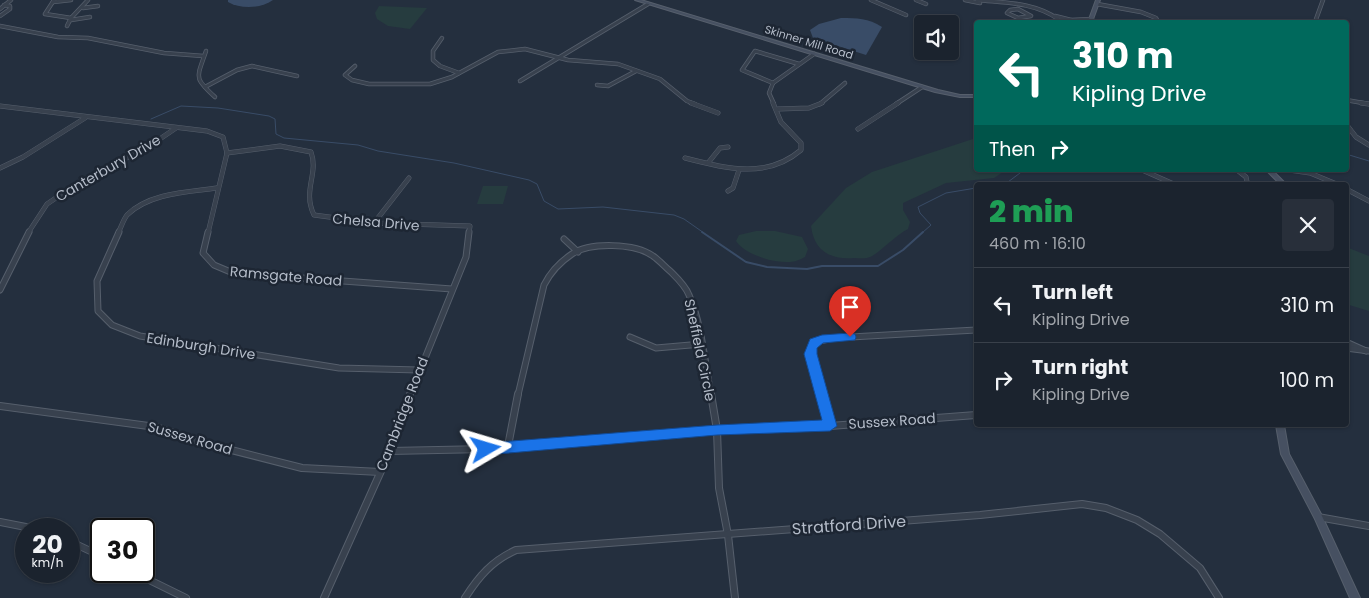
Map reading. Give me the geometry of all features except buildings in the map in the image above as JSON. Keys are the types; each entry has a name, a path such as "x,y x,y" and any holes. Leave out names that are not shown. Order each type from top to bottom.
{"street":[{"path":"0,9 11,0"},
{"path":"71,0 54,1 45,14 71,19 90,17"},
{"path":"67,26 88,0"},
{"name":"Skinner Mill Road","path":"637,0 922,87 948,94 974,96"},
{"path":"871,0 906,15"},
{"path":"916,0 926,4"},
{"path":"965,0 994,5 998,5 998,2"},
{"path":"978,0 1017,4 1071,20"},
{"path":"1317,20 1323,0"},
{"path":"520,81 648,4"},
{"path":"1016,9 1017,4"},
{"path":"1091,20 1097,4 1152,16 1156,20"},
{"path":"0,16 10,9 10,6 4,5"},
{"path":"82,8 98,6"},
{"path":"1025,11 1030,7"},
{"path":"1016,9 1030,13 1030,17 1016,18 1007,13 1016,9"},
{"path":"1055,16 1057,20"},
{"path":"0,26 58,37 88,38 164,53 203,56"},
{"path":"442,38 433,50 433,60 440,66 459,73"},
{"path":"355,66 346,72 347,78 369,84 430,84 459,73 488,57 507,50 534,50 576,62 618,64 660,79 687,101 718,113"},
{"path":"206,51 198,74 199,82 214,98"},
{"path":"773,83 742,70 748,57 756,52 799,64"},
{"path":"685,158 739,170 760,169 796,156 801,150 801,143 786,128 769,93 773,83 814,54"},
{"path":"205,87 237,70 252,66 297,76"},
{"path":"597,85 608,86 636,71"},
{"path":"778,109 812,109 825,102 844,83"},
{"path":"858,130 922,87"},
{"path":"1349,101 1369,104"},
{"path":"0,106 207,131 223,137 227,153"},
{"path":"0,168 23,157 86,117"},
{"name":"Canterbury Drive","path":"0,290 34,222 47,204 81,181 148,147 176,128"},
{"path":"1349,128 1356,137 1369,145"},
{"name":"Chelsa Drive","path":"227,153 277,145 299,146 311,152 314,160 308,203 314,215 374,223 470,226"},
{"path":"708,163 720,148 728,147"},
{"name":"Ramsgate Road","path":"227,153 217,188 203,253 211,265 220,270 239,274 452,289"},
{"path":"728,191 734,188 739,170"},
{"path":"1147,172 1169,182"},
{"path":"1240,172 1246,177 1247,182"},
{"path":"1272,172 1281,182"},
{"path":"1303,172 1332,182"},
{"path":"374,223 408,178"},
{"name":"Edinburgh Drive","path":"217,188 170,195 148,201 126,216 97,281 98,311 112,325 140,336 339,368 419,370"},
{"path":"1349,191 1369,201"},
{"name":"Cambridge Road","path":"324,598 390,450 419,370 466,257 470,226"},
{"path":"564,239 578,252"},
{"name":"Sheffield Circle","path":"508,446 524,367 544,285 550,274 560,262 578,252 604,246 624,246 652,256 681,282 689,295 702,344 717,430 719,488 728,535 735,598"},
{"path":"830,426 810,354 815,342 833,338 974,330"},
{"path":"630,337 643,346 657,350 702,344"},
{"path":"1349,343 1367,351"},
{"path":"1349,348 1367,351"},
{"name":"Sussex Road","path":"0,406 156,427 212,445 302,468 380,472"},
{"name":"Sussex Road","path":"390,450 449,451 717,430 830,426 974,415"},
{"path":"1280,427 1285,454 1318,517 1355,598"},
{"name":"Stratford Drive","path":"465,598 478,578 496,558 516,550 980,515 1082,504 1106,508 1137,520 1160,534 1200,568 1219,598"},
{"path":"1318,517 1369,526"},
{"path":"0,522 15,523"},
{"path":"155,583 186,598"}],"green space":[{"path":"379,6 427,8 410,29 388,26 377,19 375,13"},
{"path":"974,139 974,172 1003,172 994,178 946,183 903,203 903,210 910,222 908,229 870,257 845,258 824,252 815,241 811,226 846,188 872,172"},
{"path":"483,186 508,186 503,204 477,204"},
{"path":"756,231 775,231 802,237 808,249 805,257 790,262 776,261 753,254 740,246 736,241 739,235"},
{"path":"1349,248 1369,256 1369,311 1349,305"}],"water":[{"path":"228,0 273,0 263,5 251,7 238,6 228,2"},
{"path":"841,18 862,19 882,27 866,55 813,38 810,30 819,24"}],"waterway":[{"path":"151,119 181,106 218,108 269,116 275,119 276,134 284,138 358,145 378,151 454,163 529,180 537,184 544,201 558,209 603,207 674,215 684,219 704,233"},
{"path":"1349,155 1369,161"},
{"path":"1008,182 1021,172"},
{"path":"922,233 931,225 920,213 918,207 946,193 974,188"},
{"path":"702,232 746,262 767,267 807,269 822,266 878,266 903,250 923,232"}],"route":[{"path":"486,449 717,430 830,426 810,354 811,348 815,342 822,339 850,337"}]}
